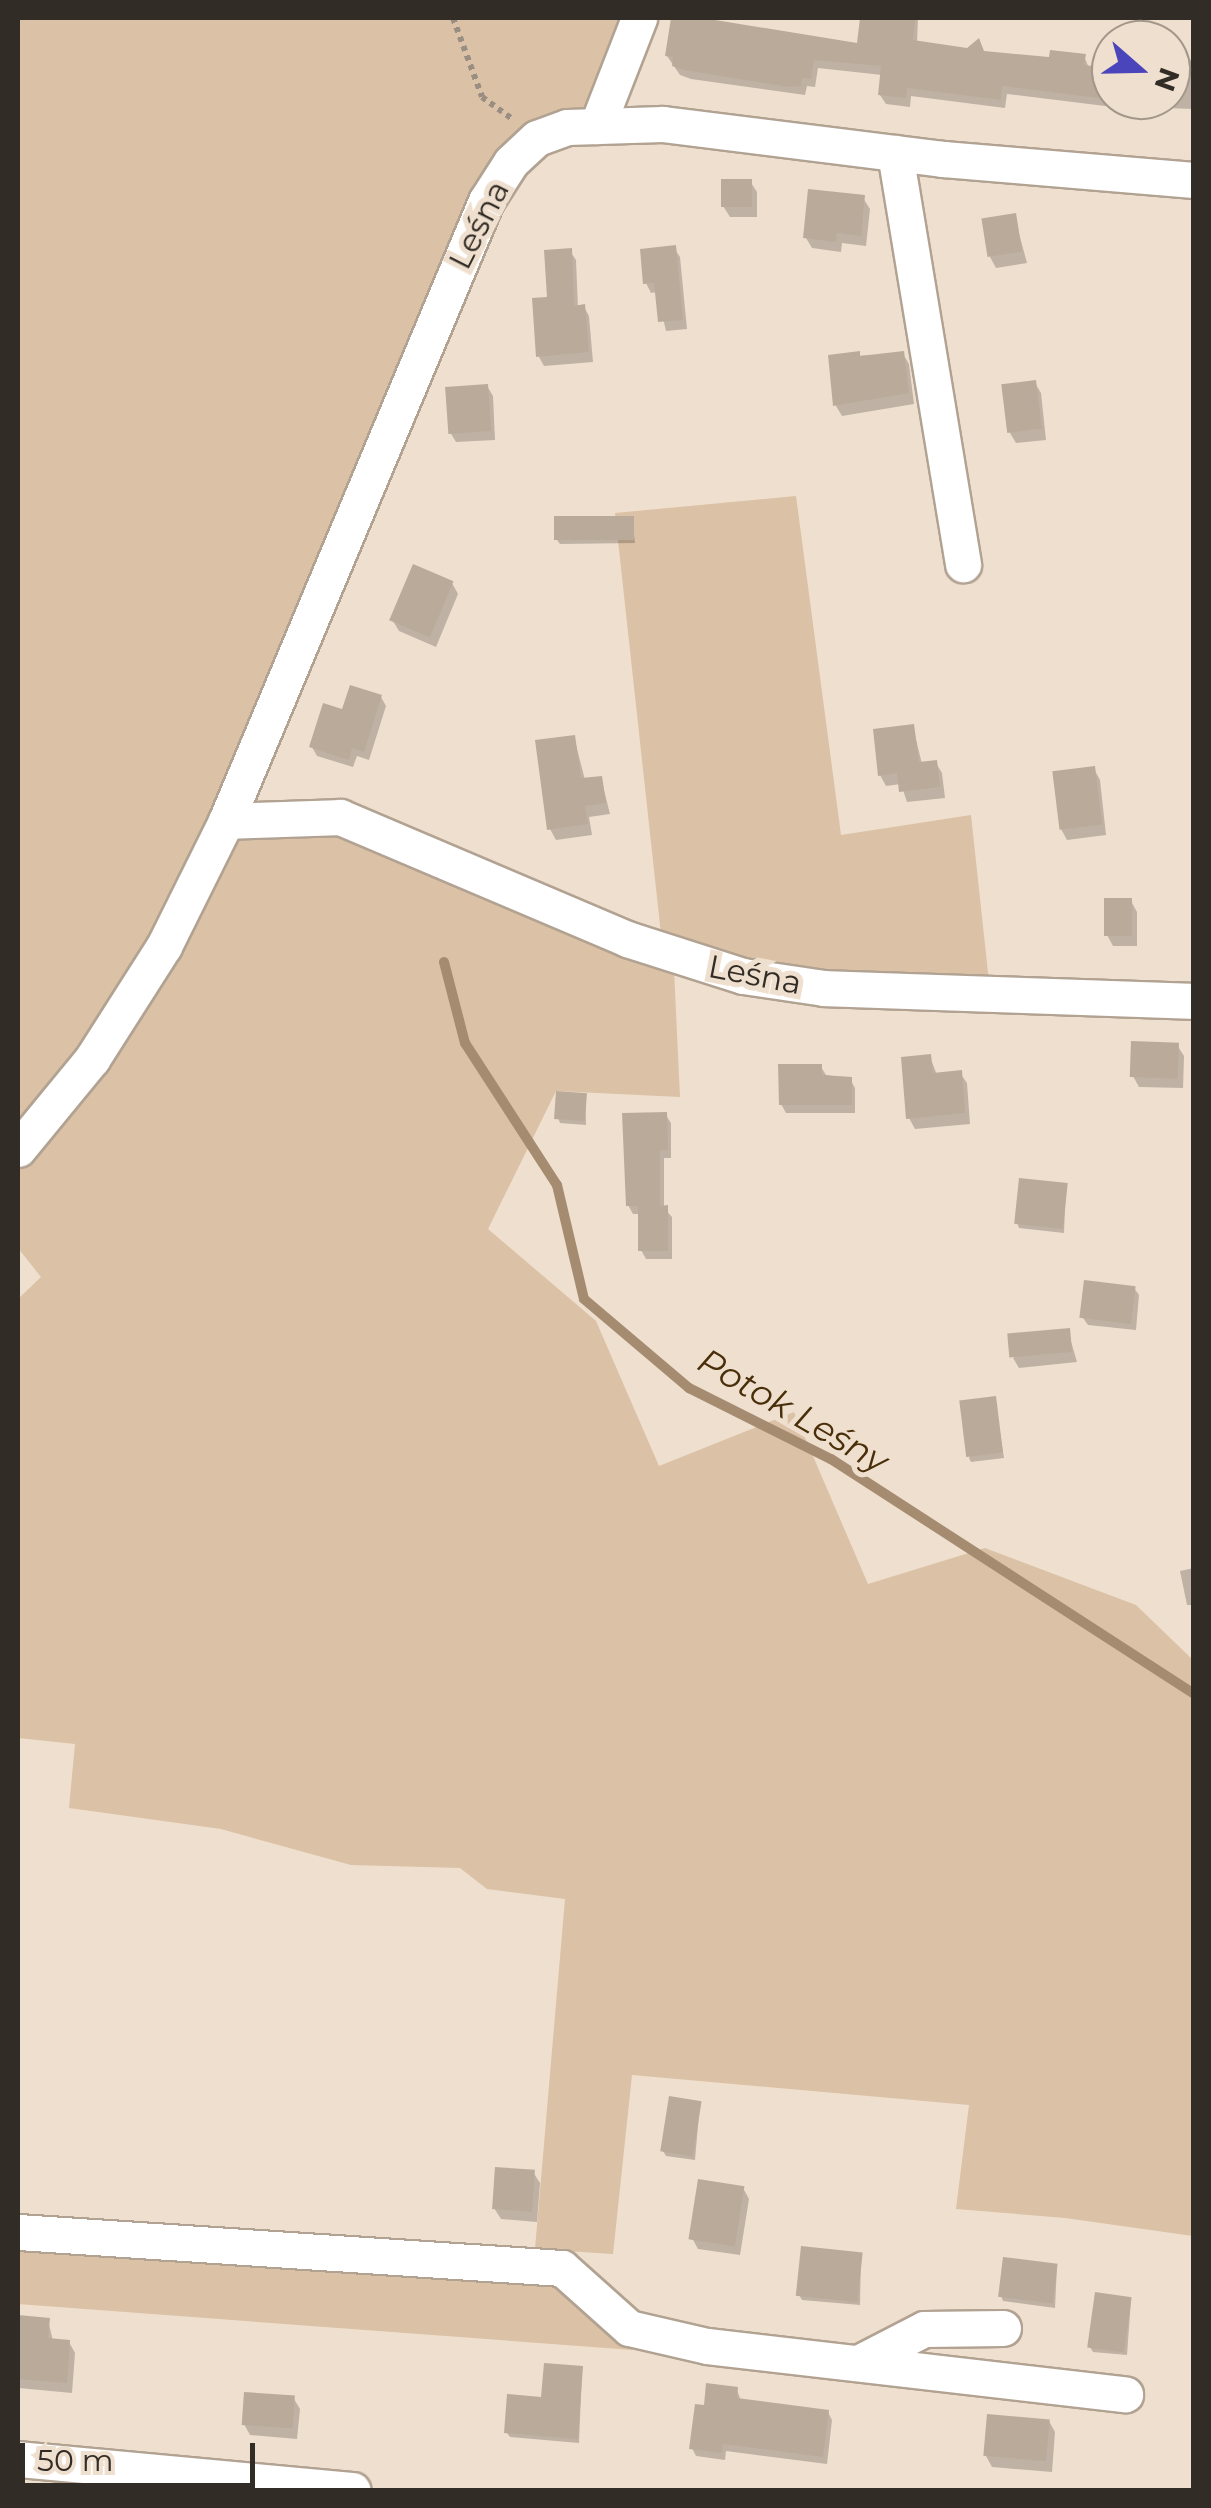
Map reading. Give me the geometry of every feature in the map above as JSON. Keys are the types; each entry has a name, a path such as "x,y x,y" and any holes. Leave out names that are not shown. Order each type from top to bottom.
{"street":[{"path":"597,126 639,18"},
{"path":"537,138 567,126 663,124 895,153 1194,180"},
{"name":"Leśna","path":"18,1149 132,1002 226,821 486,201 512,162 537,138"},
{"path":"895,153 964,564"},
{"name":"Leśna","path":"226,821 340,817 626,939 743,976 824,988 1194,1000"},
{"path":"18,2232 562,2268 629,2328 707,2346 1125,2394"},
{"path":"860,2362 924,2329 1003,2328"},
{"path":"18,2459 353,2490"}],"path":[{"path":"453,18 482,96 537,138"}],"shaded area":[{"path":"18,18 639,18 597,126 511,162 226,821 340,817 674,970 680,1097 556,1091 488,1229 596,1321 659,1466 794,1412 868,1584 985,1548 1136,1605 1193,1660 1193,2236 1065,2218 956,2209 969,2105 632,2075 613,2254 535,2249 565,1899 487,1889 460,1868 351,1865 221,1829 69,1808 75,1744 18,1738 18,1299 41,1277 18,1248"},
{"path":"796,496 841,835 971,815 989,982 821,974 731,960 661,934 615,513"},
{"path":"18,2244 559,2279 633,2350 18,2304"}],"building":[{"path":"671,18 703,18 857,43 860,18 915,18 913,40 967,48 979,38 984,51 1049,57 1050,50 1086,54 1084,65 1091,66 1091,97 1002,86 1001,100 907,88 906,98 878,95 881,66 814,60 811,79 802,78 801,86 789,87 684,70 672,66 673,57 665,56"},
{"path":"721,179 752,179 752,207 721,207"},
{"path":"808,189 865,195 861,236 837,233 836,242 803,238"},
{"path":"1016,213 1022,252 988,257 981,218"},
{"path":"676,245 683,320 658,322 654,283 643,284 640,249"},
{"path":"572,248 574,306 585,304 589,352 536,357 532,298 547,297 544,250"},
{"path":"860,351 860,356 904,351 909,393 833,406 828,355"},
{"path":"1036,380 1042,429 1007,433 1001,384"},
{"path":"488,384 491,431 448,434 445,387"},
{"path":"554,516 634,516 634,540 554,540"},
{"path":"413,564 454,581 430,637 389,620"},
{"path":"350,685 382,695 364,752 352,748 349,760 309,747 323,703 342,709"},
{"path":"914,724 919,762 937,760 940,787 899,792 897,773 878,776 873,729"},
{"path":"575,735 581,778 602,776 606,803 585,806 588,824 547,830 535,740"},
{"path":"1095,766 1102,825 1060,830 1052,771"},
{"path":"1104,898 1132,898 1132,936 1104,936"},
{"path":"1131,1041 1179,1043 1178,1079 1130,1077"},
{"path":"931,1054 933,1073 962,1070 965,1113 906,1119 901,1057"},
{"path":"778,1064 822,1064 822,1075 852,1077 852,1105 779,1105"},
{"path":"556,1091 587,1093 585,1121 554,1119"},
{"path":"667,1112 668,1150 660,1150 660,1206 668,1205 668,1251 638,1251 638,1206 626,1206 622,1113"},
{"path":"1019,1178 1068,1183 1063,1229 1014,1224"},
{"path":"1084,1280 1136,1286 1131,1324 1079,1318"},
{"path":"1070,1328 1072,1352 1009,1357 1007,1333"},
{"path":"996,1396 1003,1453 966,1457 959,1401"},
{"path":"669,2096 702,2101 693,2156 660,2151"},
{"path":"495,2167 535,2170 532,2212 492,2209"},
{"path":"698,2179 744,2186 735,2247 688,2239"},
{"path":"801,2246 863,2252 857,2302 796,2296"},
{"path":"1003,2257 1058,2264 1053,2303 998,2297"},
{"path":"1095,2292 1132,2297 1124,2353 1087,2347"},
{"path":"18,2315 50,2318 48,2338 70,2340 67,2383 18,2379"},
{"path":"544,2363 583,2366 578,2439 504,2433 507,2394 541,2397"},
{"path":"706,2383 738,2387 737,2398 829,2410 823,2457 723,2444 722,2453 689,2449 695,2404 704,2405"},
{"path":"244,2392 295,2396 293,2428 242,2425"},
{"path":"987,2414 1050,2419 1046,2461 983,2456"}],"waterway":[{"name":"Potok Leśny","path":"444,962 465,1043 557,1185 584,1299 689,1388 831,1459 1194,1694"}]}
